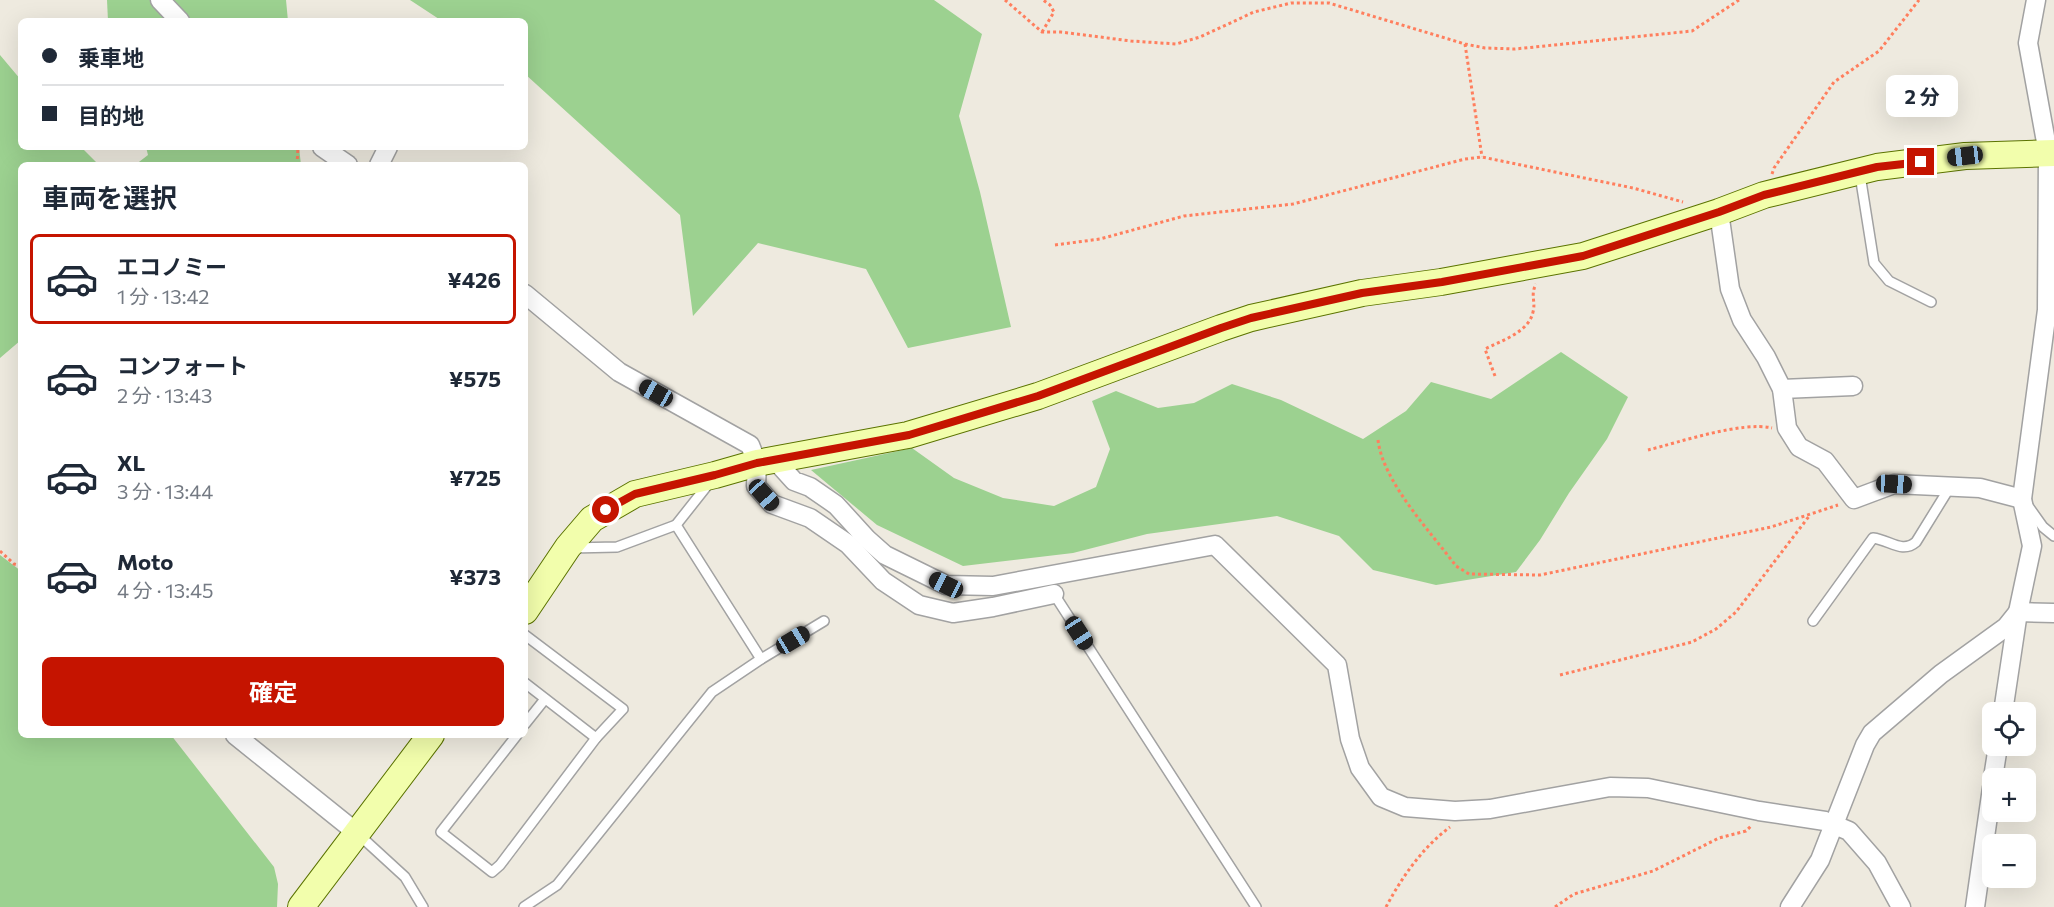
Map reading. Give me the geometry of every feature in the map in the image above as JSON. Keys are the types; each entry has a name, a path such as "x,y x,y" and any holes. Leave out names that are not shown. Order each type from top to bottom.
{"street":[{"path":"160,0 177,18"},
{"path":"2004,702 2018,612 2032,546 2022,499 2047,310 2051,153 2028,43 2036,0"},
{"path":"326,150 344,162"},
{"path":"528,606 568,548 592,519 635,494 766,461 909,435 1038,396 1251,318 1362,293 1442,282 1583,256 1764,195 1877,167 1965,156 2051,153"},
{"path":"1719,212 1730,289 1742,320 1766,357 1782,389 1787,428 1799,447 1825,461 1854,499 1894,484 1980,488 2022,499"},
{"path":"528,296 619,372 750,445 766,461 794,481 810,487 836,505 885,555 946,585 993,586 1215,545 1337,665 1350,739 1360,768 1381,797 1405,807 1455,812 1490,809 1610,787 1648,788 1825,821 1849,831 1877,863 1901,907"},
{"path":"1782,389 1853,386"},
{"path":"766,461 756,486 772,504 810,518 848,544 883,581 920,605 953,613 1054,594"},
{"path":"2018,612 2054,613"},
{"path":"1790,907 1820,860 1872,733 1941,674 2006,627 2018,612"},
{"path":"240,738 357,833"},
{"path":"301,907 429,738"},
{"path":"1975,907 1987,822"}],"lane":[{"path":"1859,172 1874,262 1889,281 1931,302"},
{"path":"568,548 617,547 676,525 715,475"},
{"path":"1813,621 1873,538 1902,548 1910,548 1950,487"},
{"path":"2022,499 2054,536"},
{"path":"676,525 761,659"},
{"path":"1054,594 1256,907"},
{"path":"524,907 557,885 712,692 824,621"},
{"path":"515,738 441,832 492,872 500,865 596,738 623,709 528,637"},
{"path":"528,685 596,738"},
{"path":"528,720 545,699"},
{"path":"357,833 405,877 423,907"}],"path":[{"path":"1005,0 1042,32 1176,44 1200,37 1254,12 1291,3 1329,3 1465,44 1485,48 1515,49 1692,31 1739,0"},
{"path":"1042,32 1054,12 1043,0"},
{"path":"1764,195 1774,168 1834,82 1879,51 1919,0"},
{"path":"1465,44 1482,157"},
{"path":"1055,245 1100,239 1184,216 1293,204 1465,159 1482,157 1633,188 1687,203"},
{"path":"1495,376 1485,350 1526,326 1534,312 1532,292 1546,263"},
{"path":"1648,450 1735,429 1769,427 1791,434"},
{"path":"1378,440 1379,451 1392,482 1456,566 1469,574 1540,575 1771,527 1854,499"},
{"path":"1560,675 1692,642 1716,629 1736,612 1811,514"},
{"path":"0,551 18,565"},
{"path":"1386,907 1398,883 1421,854 1468,811"},
{"path":"1555,907 1574,894 1653,871 1719,838 1746,831 1769,812"}],"green space":[{"path":"107,0 286,0 288,18 108,18"},
{"path":"410,0 934,0 982,34 959,116 980,192 1011,327 908,348 866,269 758,243 693,316 680,215 528,77 528,18 437,18"},
{"path":"0,55 18,76 18,150 84,150 96,162 18,162 18,343 0,358"},
{"path":"147,150 299,150 301,162 139,162 148,155"},
{"path":"1561,352 1628,397 1607,439 1516,572 1436,585 1373,570 1339,536 1277,516 1147,534 1073,553 963,566 877,525 811,470 912,448 954,478 1003,498 1054,506 1096,487 1110,449 1092,401 1116,391 1158,408 1194,403 1232,384 1281,400 1363,439 1406,411 1431,382 1491,399"},
{"path":"0,555 18,569 18,738 173,738 274,867 278,884 277,907 0,907"}],"route":[{"path":"606,510 635,494 757,463 909,435 1038,396 1251,318 1362,293 1442,282 1583,256 1764,195 1877,167 1921,162"}]}
